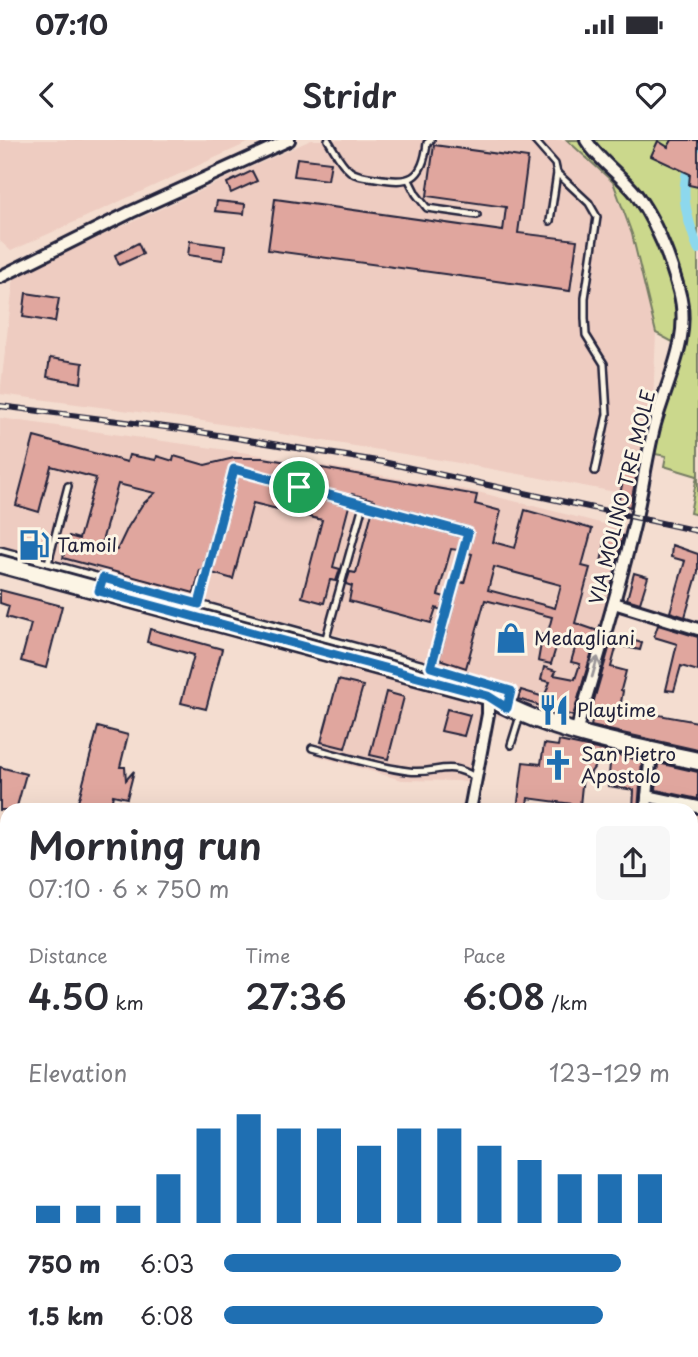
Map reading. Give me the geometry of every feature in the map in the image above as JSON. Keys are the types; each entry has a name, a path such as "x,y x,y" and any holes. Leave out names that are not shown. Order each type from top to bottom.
{"main road":[{"path":"0,564 101,585 488,696 514,710 576,732 698,761"}],"street":[{"path":"0,277 131,212 289,140"},
{"name":"VIA MOLINO TRE MOLE","path":"576,732 614,603 655,425 678,354 683,329 680,292 657,230 635,193 594,153 586,140"},
{"path":"614,603 698,628"},
{"path":"471,803 488,714 488,696"},
{"path":"647,803 651,750"},
{"path":"648,796 680,803"}],"lane":[{"path":"328,140 342,164 352,174 397,182 409,180 421,169 427,143 431,140"},
{"path":"534,140 555,164 557,173 551,221"},
{"path":"557,173 589,202 597,217 585,318 586,335 604,364 607,414 595,471"},
{"path":"409,180 427,208 477,215"},
{"path":"199,604 234,469 468,533 431,667"},
{"path":"48,563 68,486"},
{"path":"326,638 363,505"},
{"path":"0,550 48,563 101,585 199,604 511,691 514,710 512,745"},
{"path":"312,748 401,770 425,772 453,767 463,769 476,778"}],"shaded area":[{"path":"0,140 254,140 11,251 0,241"},
{"path":"311,140 567,140 613,182 632,234 656,333 653,402 637,496 459,463 184,418 0,394 14,276"},
{"path":"0,418 248,453 474,491 628,530 610,611 577,722 493,716 479,785 459,781 402,780 317,756 349,638 0,546"}],"green space":[{"path":"567,140 698,140 698,515 690,513 697,476 664,466 666,456 655,454 665,404 684,348 656,333 632,234 613,182"}],"building":[{"path":"672,140 698,140 698,187 689,185 690,174 651,156 658,141 668,147"},
{"path":"434,145 528,158 518,233 577,240 570,291 268,250 275,199 503,231 506,207 427,196"},
{"path":"297,158 331,162 328,180 294,176"},
{"path":"252,171 257,181 231,193 227,183"},
{"path":"217,201 245,204 244,214 215,211"},
{"path":"190,241 225,246 223,260 188,255"},
{"path":"138,243 143,254 119,265 115,255"},
{"path":"26,293 59,298 55,322 23,317"},
{"path":"50,358 83,363 81,383 47,377"},
{"path":"34,437 127,462 129,455 156,460 157,456 173,461 174,456 205,465 234,458 264,458 477,495 475,504 501,511 493,542 515,548 525,510 592,529 582,566 590,568 575,623 598,631 573,716 518,699 521,690 544,697 550,682 541,680 544,667 556,671 554,675 575,679 580,664 571,662 576,645 558,641 551,664 538,661 541,644 536,643 538,634 547,636 552,617 485,600 466,668 439,659 460,582 464,583 472,554 468,553 473,534 470,528 375,500 233,464 229,468 194,593 63,558 69,536 79,539 96,478 51,466 39,512 16,505","holes":["118,484 155,493 142,505 117,550 101,545","494,567 561,585 555,608 488,590"]},
{"path":"621,471 637,473 630,507 618,504 622,485 619,484"},
{"path":"238,475 349,506 333,567 340,569 336,581 330,580 324,603 302,597 322,520 253,503 233,579 212,573"},
{"path":"372,512 462,537 458,550 451,549 438,595 445,597 441,610 436,608 431,623 349,601 352,586 346,584 350,572 356,573"},
{"path":"607,533 623,536 616,565 601,562"},
{"path":"672,545 698,554 698,572 685,617 670,612 685,561 671,557"},
{"path":"634,573 648,577 640,603 627,599"},
{"path":"0,590 62,606 46,668 21,661 31,624 6,617 9,606 0,603"},
{"path":"658,625 698,637 698,671 681,666 674,691 666,690 677,644 654,637"},
{"path":"150,629 222,649 206,709 181,703 194,655 147,642"},
{"path":"613,635 642,643 640,650 617,645 611,667 626,671 620,708 698,722 698,750 591,726 595,708 592,707"},
{"path":"338,680 363,686 345,748 321,742"},
{"path":"386,692 404,697 388,759 370,755"},
{"path":"447,709 470,715 464,736 441,731"},
{"path":"98,727 128,735 120,767 125,767 126,780 134,771 127,798 113,795 111,803 78,802"},
{"path":"559,741 606,751 590,777 583,776 580,803 528,798 527,803 518,803 523,762 541,764 544,744 558,746"},
{"path":"611,753 642,761 639,803 633,803 634,790 608,786"},
{"path":"658,763 698,772 698,799 656,790"},
{"path":"0,767 26,774 18,803 0,803"}],"waterway":[{"path":"698,142 687,171 684,196 698,249"}],"railway":[{"path":"0,406 181,429 383,462 698,531"}],"place":[{"name":"Tamoil","path":"34,545"},
{"name":"Medagliani","path":"511,638"},
{"name":"Playtime","path":"554,710"},
{"name":"San Pietro Apostolo","path":"558,765"}],"route":[{"path":"234,469 299,487 468,533 431,667 511,691 507,708 488,696 99,591 103,578 199,604 234,469"}]}
